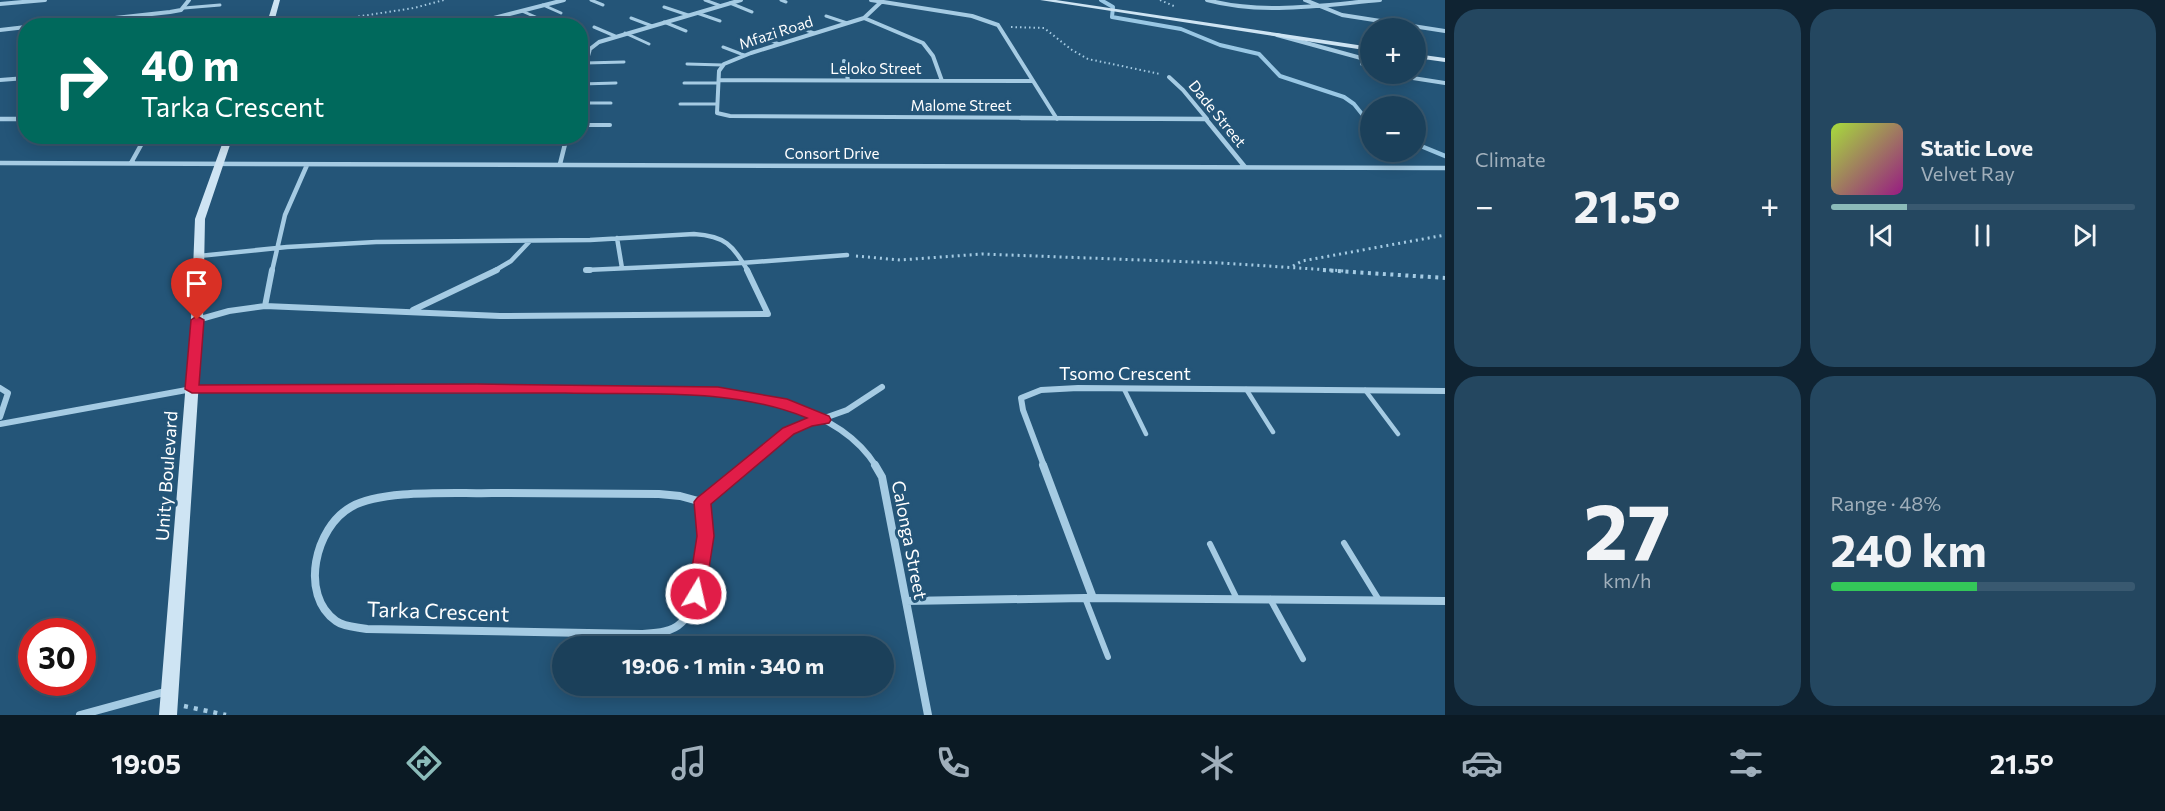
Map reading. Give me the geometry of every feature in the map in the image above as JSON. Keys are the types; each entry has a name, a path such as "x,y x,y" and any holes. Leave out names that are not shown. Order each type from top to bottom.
{"street":[{"path":"0,4 45,0"},
{"path":"122,18 162,14 184,8 189,0"},
{"path":"271,18 277,0"},
{"path":"500,18 564,0"},
{"path":"588,54 599,42 615,36 741,0"},
{"path":"871,0 980,18 1001,27 1057,119"},
{"path":"1043,0 1360,48"},
{"path":"1207,0 1247,7 1380,0"},
{"path":"1305,0 1345,16 1445,31"},
{"name":"Mfazi Road","path":"719,114 716,111 716,104 719,71 723,65 744,55 864,18 881,2"},
{"path":"864,18 923,43 933,56 942,81"},
{"path":"0,30 18,28"},
{"path":"1275,34 1360,58"},
{"path":"1426,57 1445,60"},
{"path":"844,61 848,81"},
{"name":"Dade Street","path":"1169,77 1183,90 1204,119 1245,167"},
{"path":"0,80 18,79"},
{"path":"1426,80 1445,83"},
{"name":"Leloko Street","path":"718,82 1033,81"},
{"name":"Malome Street","path":"719,114 1204,119"},
{"path":"0,118 18,118"},
{"path":"131,163 142,144"},
{"name":"Unity Boulevard","path":"169,703 197,320 200,219 226,144"},
{"path":"560,164 565,144"},
{"name":"Consort Drive","path":"0,163 1445,168"},
{"path":"265,306 277,248 294,187 307,165"},
{"path":"197,320 229,311 265,306 500,316 768,314 758,289 729,242 710,234 530,241 435,240 277,248 198,256"},
{"path":"617,238 622,268"},
{"path":"411,311 499,270 530,241"},
{"path":"586,270 741,263 846,255"},
{"path":"702,502 789,431 847,410 882,387"},
{"path":"0,388 8,393 0,417"},
{"name":"Calonga Street","path":"0,424 192,389 444,388 718,391 782,403 824,420 855,441 878,466 928,715"},
{"name":"Tsomo Crescent","path":"1089,598 1023,411 1021,398 1027,393 1046,389 1445,391"},
{"name":"Tarka Crescent","path":"469,494 603,494 680,496 702,502 706,536 692,610 682,623 658,633 367,629 337,621 323,609 317,592 315,573 323,539 334,521 345,511 371,501 469,494"},
{"path":"906,601 1089,598 1445,600"},
{"path":"80,715 169,703"}],"lane":[{"path":"591,0 603,5"},
{"path":"705,0 721,6"},
{"path":"781,0 786,2"},
{"path":"730,3 752,12"},
{"path":"184,8 220,5"},
{"path":"543,5 561,13"},
{"path":"664,7 687,15"},
{"path":"522,11 538,18"},
{"path":"697,13 720,21"},
{"path":"826,15 847,23"},
{"path":"631,18 652,26"},
{"path":"664,22 686,31"},
{"path":"792,25 814,33"},
{"path":"594,27 615,36"},
{"path":"625,33 649,44"},
{"path":"759,36 779,44"},
{"path":"723,47 744,55"},
{"path":"588,65 624,62"},
{"path":"687,64 723,65"},
{"path":"684,83 718,82"},
{"path":"588,84 615,83"},
{"path":"588,103 611,103"},
{"path":"680,104 716,104"},
{"path":"588,125 610,125"},
{"path":"1124,389 1146,434"},
{"path":"1246,389 1273,432"},
{"path":"1365,390 1398,434"},
{"path":"1344,543 1379,600"},
{"path":"1210,544 1237,599"},
{"path":"1089,598 1108,657"},
{"path":"1270,599 1303,659"}],"path":[{"path":"348,18 414,8 444,0"},
{"path":"1001,27 1044,28 1072,50 1088,59 1169,77"},
{"path":"1293,266 1312,259 1445,235"},
{"path":"846,255 900,260 982,254 1293,266 1445,278"},
{"path":"169,703 226,715"}],"waterway":[{"path":"1101,0 1113,7 1112,17 1181,29 1220,45 1259,54 1280,76 1344,97 1360,112"},
{"path":"1426,148 1445,156"}],"route":[{"path":"197,320 192,389 477,388 718,391 782,403 824,420 809,422 789,431 702,502 705,511 706,536 696,594"}]}
